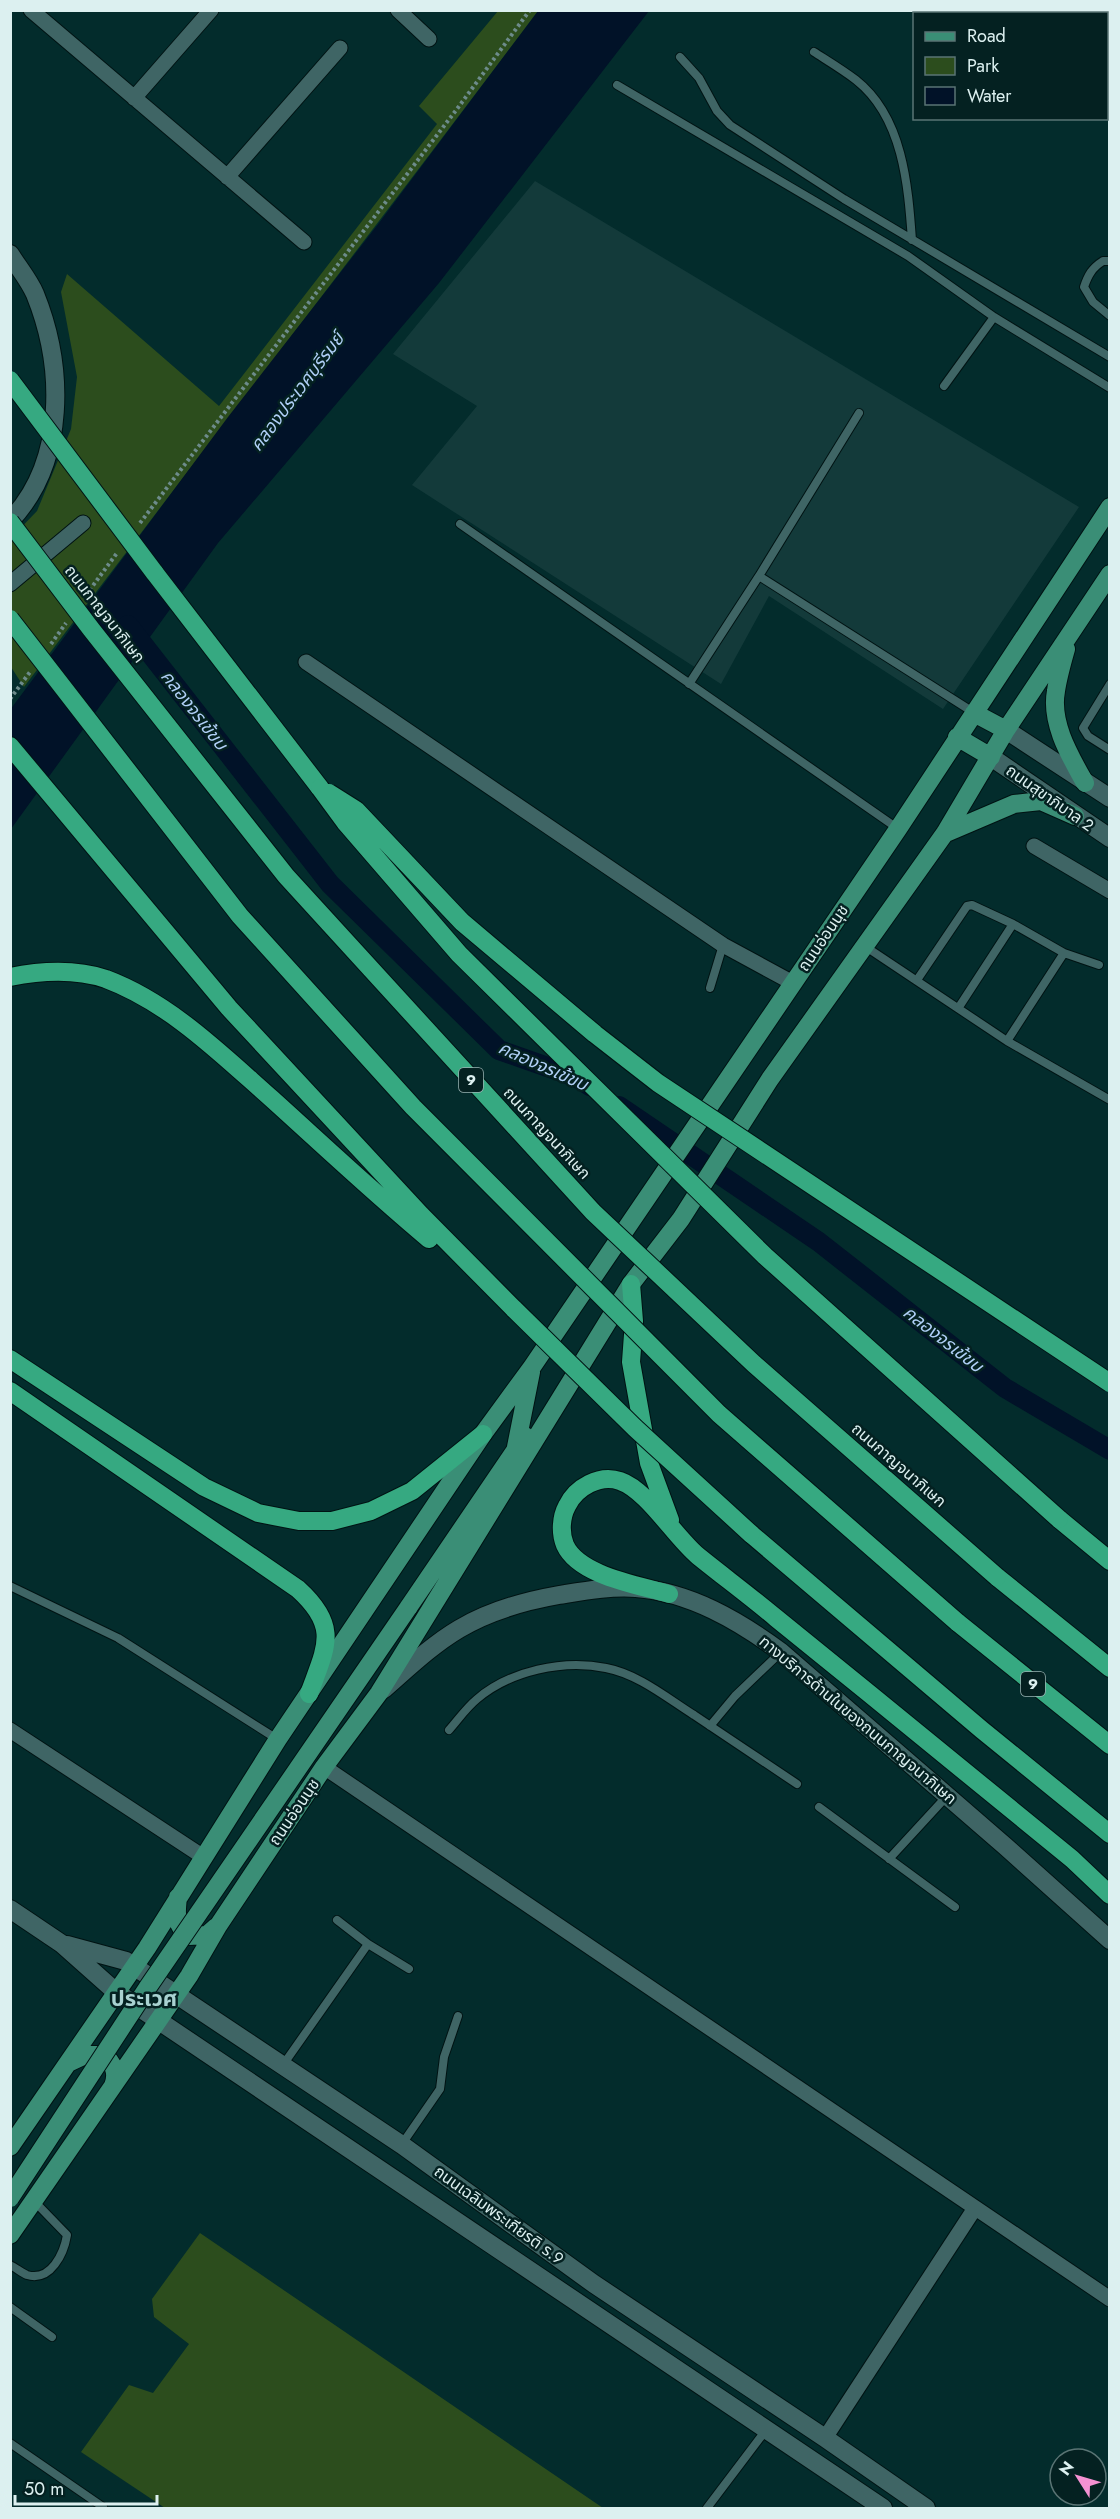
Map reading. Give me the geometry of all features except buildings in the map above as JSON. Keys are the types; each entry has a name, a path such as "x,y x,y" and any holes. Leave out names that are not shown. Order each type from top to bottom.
{"highway":[{"path":"10,380 81,477 345,822 467,963 765,1256 1059,1519 1110,1561"},
{"name":"ถนนกาญจนาภิเษก","path":"10,522 91,629 286,876 593,1212 754,1364 997,1577 1110,1668"},
{"name":"9","path":"10,619 240,916 413,1107 719,1414 957,1622 1110,1745"},
{"path":"10,746 237,1016 421,1215 513,1309 689,1478 808,1583 982,1730 1110,1834"},
{"path":"320,788 356,810 462,922 595,1034 649,1076 1110,1383"},
{"path":"10,976 33,972 68,973 104,978 143,996 183,1022 353,1173 513,1309"},
{"path":"631,1284 634,1321 631,1362 642,1428 654,1480 675,1533"},
{"path":"10,1359 204,1487 258,1513 299,1521 332,1521 371,1511 412,1491 483,1434"},
{"path":"10,1391 298,1589 315,1604 324,1624 327,1640 309,1694"},
{"path":"669,1594 597,1572 577,1562 570,1555 563,1538 563,1516 573,1497 586,1485 603,1480 618,1480 642,1496 696,1554 1072,1859 1110,1895"}],"main road":[{"path":"10,254 34,292 54,364 54,425 47,456 32,493 10,522"},
{"name":"ถนนอ่อนนุช","path":"10,2147 134,1966 278,1739 483,1434 532,1367 898,829 1110,507"},
{"name":"ถนนอ่อนนุช","path":"10,2235 176,1994 218,1926 324,1767 379,1693 631,1284 681,1219 770,1079 945,833 1006,730 1110,574"},
{"path":"1069,636 1055,693 1064,745 1085,783"},
{"path":"974,713 1006,730"},
{"name":"ถนนสุขาภิบาล 2","path":"1006,730 1110,798"},
{"path":"957,737 991,757"},
{"name":"ถนนสุขาภิบาล 2","path":"991,757 1110,838"},
{"path":"945,833 1014,804 1041,801 1075,816"},
{"name":"ถนนอ่อนนุช","path":"516,1447 532,1367"},
{"name":"ถนนอ่อนนุช","path":"10,2198 148,1987 516,1447 569,1384"},
{"name":"ทางบริการด้านในของถนนกาญจนาภิเษก","path":"379,1693 431,1649 459,1629 504,1609 543,1598 603,1589 636,1588 669,1594 724,1616 754,1632 782,1652 1110,1940"},
{"path":"178,1896 177,1922 180,1929 189,1936 207,1935 218,1926"},
{"name":"ถนนเฉลิมพระเกียรติ ร.9","path":"10,1909 62,1944 116,1992 883,2508"},
{"name":"ถนนเฉลิมพระเกียรติ ร.9","path":"62,1944 126,1961 134,1966 402,2145 594,2284 926,2508"},
{"path":"68,2062 85,2055 104,2055 112,2062 115,2069 116,2079 111,2090"}],"street":[{"path":"134,98 211,10"},
{"path":"402,12 429,39"},
{"path":"39,13 134,98 304,242"},
{"path":"227,177 340,48"},
{"path":"10,584 83,523"},
{"path":"306,662 723,945 793,983"},
{"path":"1034,846 1110,891"},
{"path":"10,1731 202,1857"},
{"path":"324,1767 1110,2299"},
{"path":"825,2438 975,2208"}],"lane":[{"path":"814,52 857,81 885,116 900,151 909,192 912,240"},
{"path":"680,57 699,78 717,111 730,125 912,240 1110,357"},
{"path":"617,85 908,256 994,317 1110,388"},
{"path":"1110,261 1103,261 1094,267 1087,276 1084,287 1093,302 1110,316"},
{"path":"944,386 994,317"},
{"path":"689,684 759,576 859,412"},
{"path":"460,524 898,829"},
{"path":"759,576 974,713"},
{"path":"1110,684 1083,728 1088,736 1110,750"},
{"path":"917,980 967,906 978,906 1064,953 1099,965"},
{"path":"959,1007 1013,924"},
{"path":"710,988 723,945"},
{"path":"866,947 1007,1041 1110,1100"},
{"path":"1007,1041 1064,953"},
{"path":"10,1586 118,1638 278,1739"},
{"path":"710,1726 735,1696 782,1652"},
{"path":"449,1730 475,1700 498,1684 520,1675 567,1665 606,1668 628,1675 657,1691 797,1784"},
{"path":"889,1859 947,1796"},
{"path":"819,1807 955,1907"},
{"path":"337,1920 368,1944 409,1970"},
{"path":"283,2066 368,1944"},
{"path":"402,2145 440,2089 444,2057 458,2016"},
{"path":"10,2265 26,2275 37,2276 44,2273 58,2260 65,2245 67,2235 34,2201"},
{"path":"10,2307 52,2337"},
{"path":"707,2508 767,2429"},
{"path":"10,2443 103,2506"}],"path":[{"path":"133,532 457,109 530,10"},
{"path":"86,596 120,550"},
{"path":"45,652 72,615"},
{"path":"10,699 31,671"}],"shaded area":[{"path":"535,181 1079,507 943,709 769,596 721,684 412,485 477,406 393,354"}],"green space":[{"path":"498,11 538,11 24,687 11,667 10,539 37,511 71,429 77,377 61,292 67,274 219,406 437,124 419,106"},
{"path":"200,2233 603,2508 165,2508 81,2452 129,2385 153,2393 189,2344 154,2317 152,2299"}],"water":[{"name":"คลองประเวศบุรีรมย์","path":"538,11 649,11 439,283 218,543 11,829 10,710 228,417 379,223"}],"waterway":[{"name":"คลองจรเข้ขบ","path":"128,625 330,884 499,1050 576,1077 590,1086"},
{"name":"คลองจรเข้ขบ","path":"619,1106 819,1242 1005,1388 1110,1450"}],"district":[{"name":"ประเวศ","path":"144,1998"}]}
